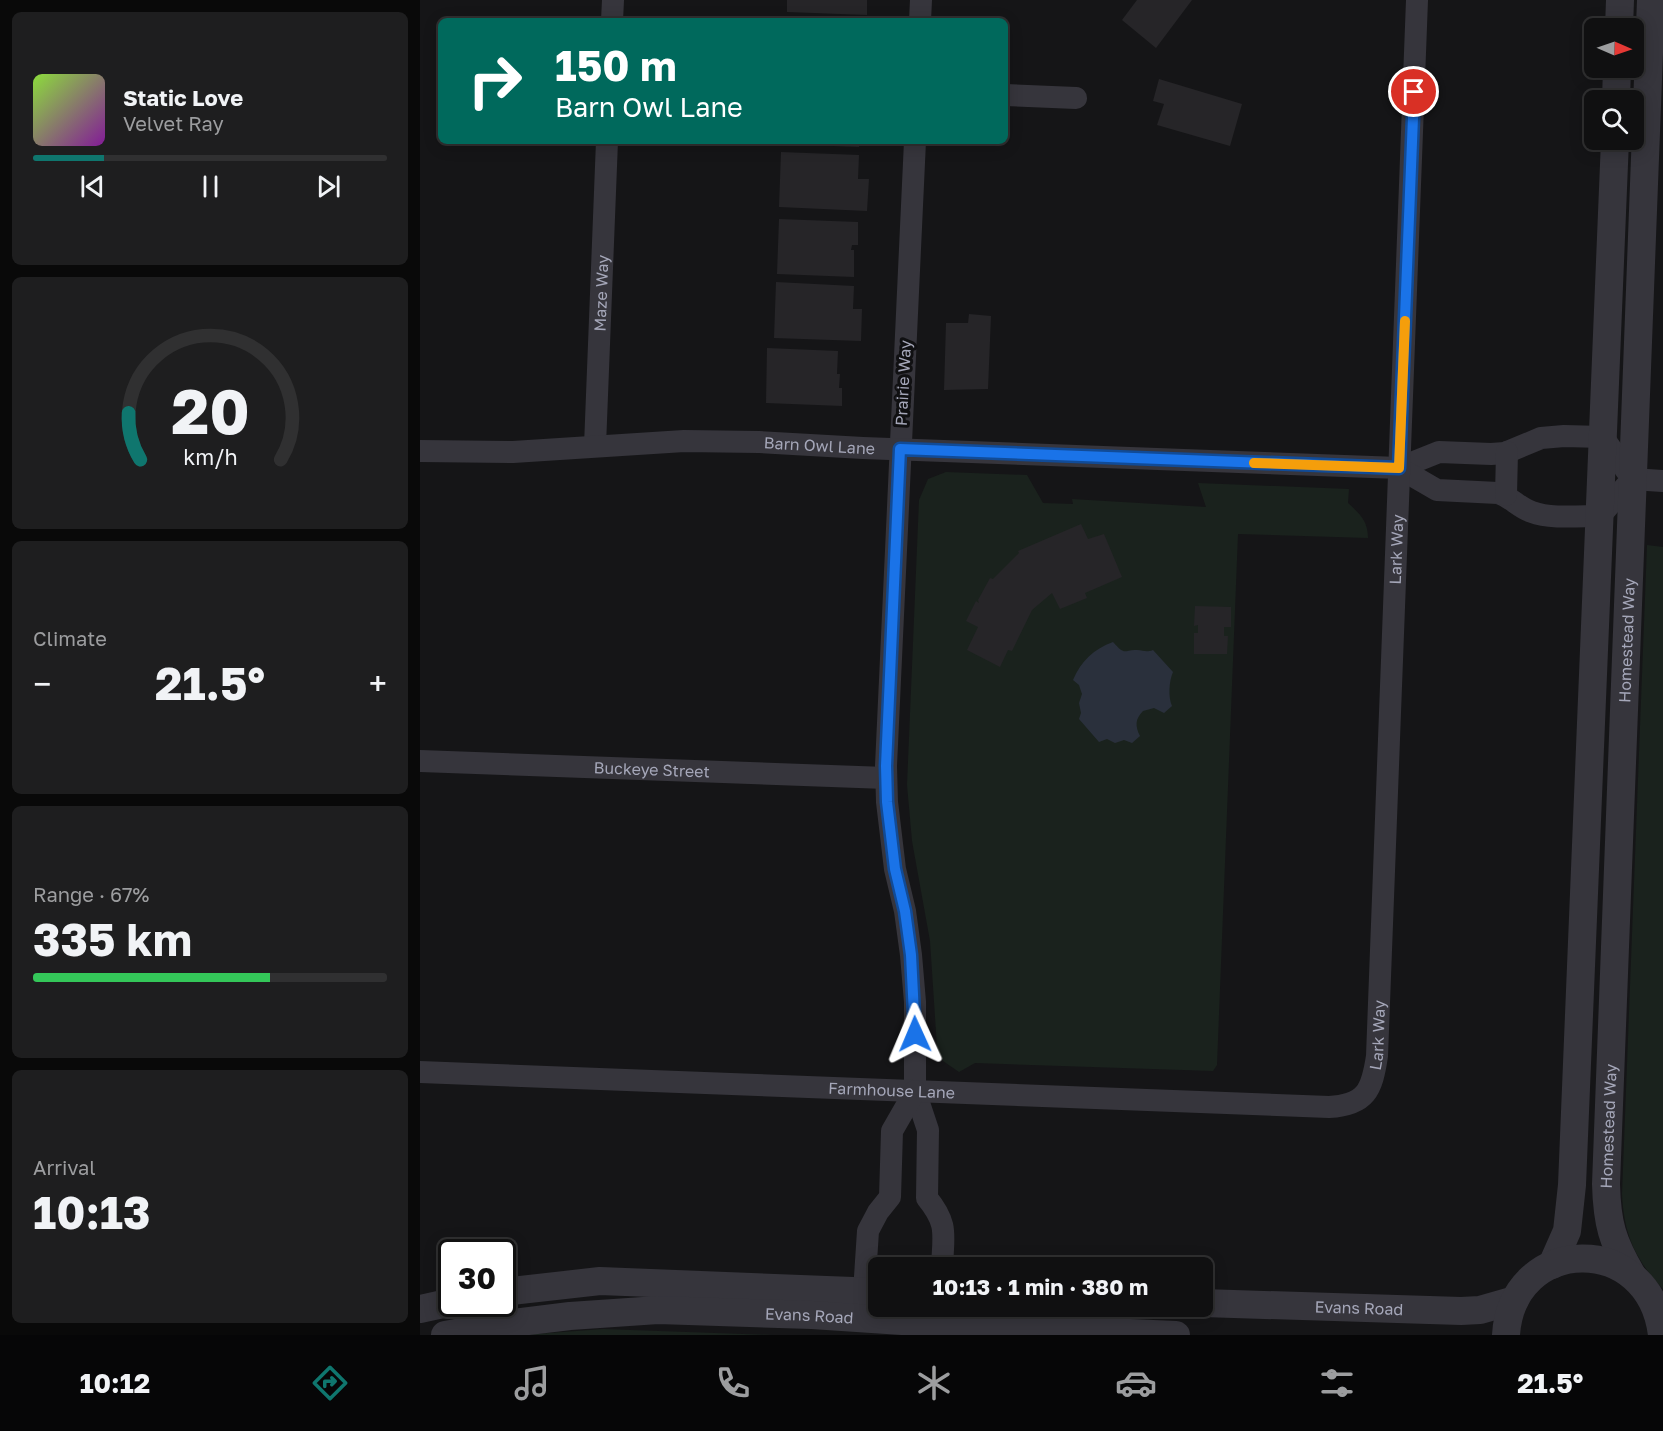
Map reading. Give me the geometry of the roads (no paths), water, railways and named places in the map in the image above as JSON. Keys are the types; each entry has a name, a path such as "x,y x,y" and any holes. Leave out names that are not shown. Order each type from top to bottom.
{"street":[{"path":"612,18 613,0"},
{"path":"920,18 921,0"},
{"name":"Lark Way","path":"1363,1096 1369,1089 1374,1075 1377,1056 1417,0"},
{"path":"1619,18 1620,0"},
{"name":"Homestead Way","path":"1632,1275 1618,1251 1611,1230 1607,1213 1606,1184 1651,0"},
{"path":"1008,95 1076,98"},
{"name":"Maze Way","path":"595,446 607,144"},
{"name":"Prairie Way","path":"915,144 886,778 895,869 905,911 911,955 915,1002 915,1091 928,1131 927,1198"},
{"name":"Homestead Way","path":"1552,1266 1567,1231 1572,1185 1615,150"},
{"name":"Barn Owl Lane","path":"420,451 513,452 684,441 759,442 1399,468 1439,452 1491,454 1507,452 1541,438 1564,435 1603,437"},
{"path":"1603,437 1632,479"},
{"path":"1506,495 1507,452"},
{"name":"Barn Owl Lane","path":"1399,468 1437,490 1498,493 1506,495 1530,512 1540,514 1600,516"},
{"path":"1632,479 1663,481"},
{"path":"1600,516 1632,479"},
{"name":"Buckeye Street","path":"420,761 886,778"},
{"name":"Farmhouse Lane","path":"420,1072 1329,1107 1346,1106 1363,1096"},
{"name":"Prairie Way","path":"890,1197 892,1131 915,1091"},
{"path":"875,1257 868,1231 878,1212 890,1197 927,1198 936,1209 942,1223 945,1239 943,1257"},
{"path":"1506,1335 1509,1316 1524,1286 1537,1274 1552,1266 1568,1260 1585,1258 1602,1260 1632,1275 1658,1304 1662,1335"},
{"name":"Evans Road","path":"516,1290 600,1281 868,1306"},
{"name":"Evans Road","path":"1213,1303 1461,1311 1480,1310 1515,1300"},
{"path":"420,1309 438,1305"},
{"name":"Evans Road","path":"445,1335 504,1324 570,1316 658,1310 812,1315 868,1310"},
{"name":"Evans Road","path":"941,1317 1003,1328 1176,1335"}],"water":[{"path":"1113,642 1123,651 1153,650 1173,672 1170,689 1172,706 1164,713 1154,708 1143,711 1137,723 1140,736 1132,743 1124,740 1115,743 1107,739 1099,742 1079,719 1081,713 1079,703 1082,694 1079,685 1073,680 1089,656"}]}
